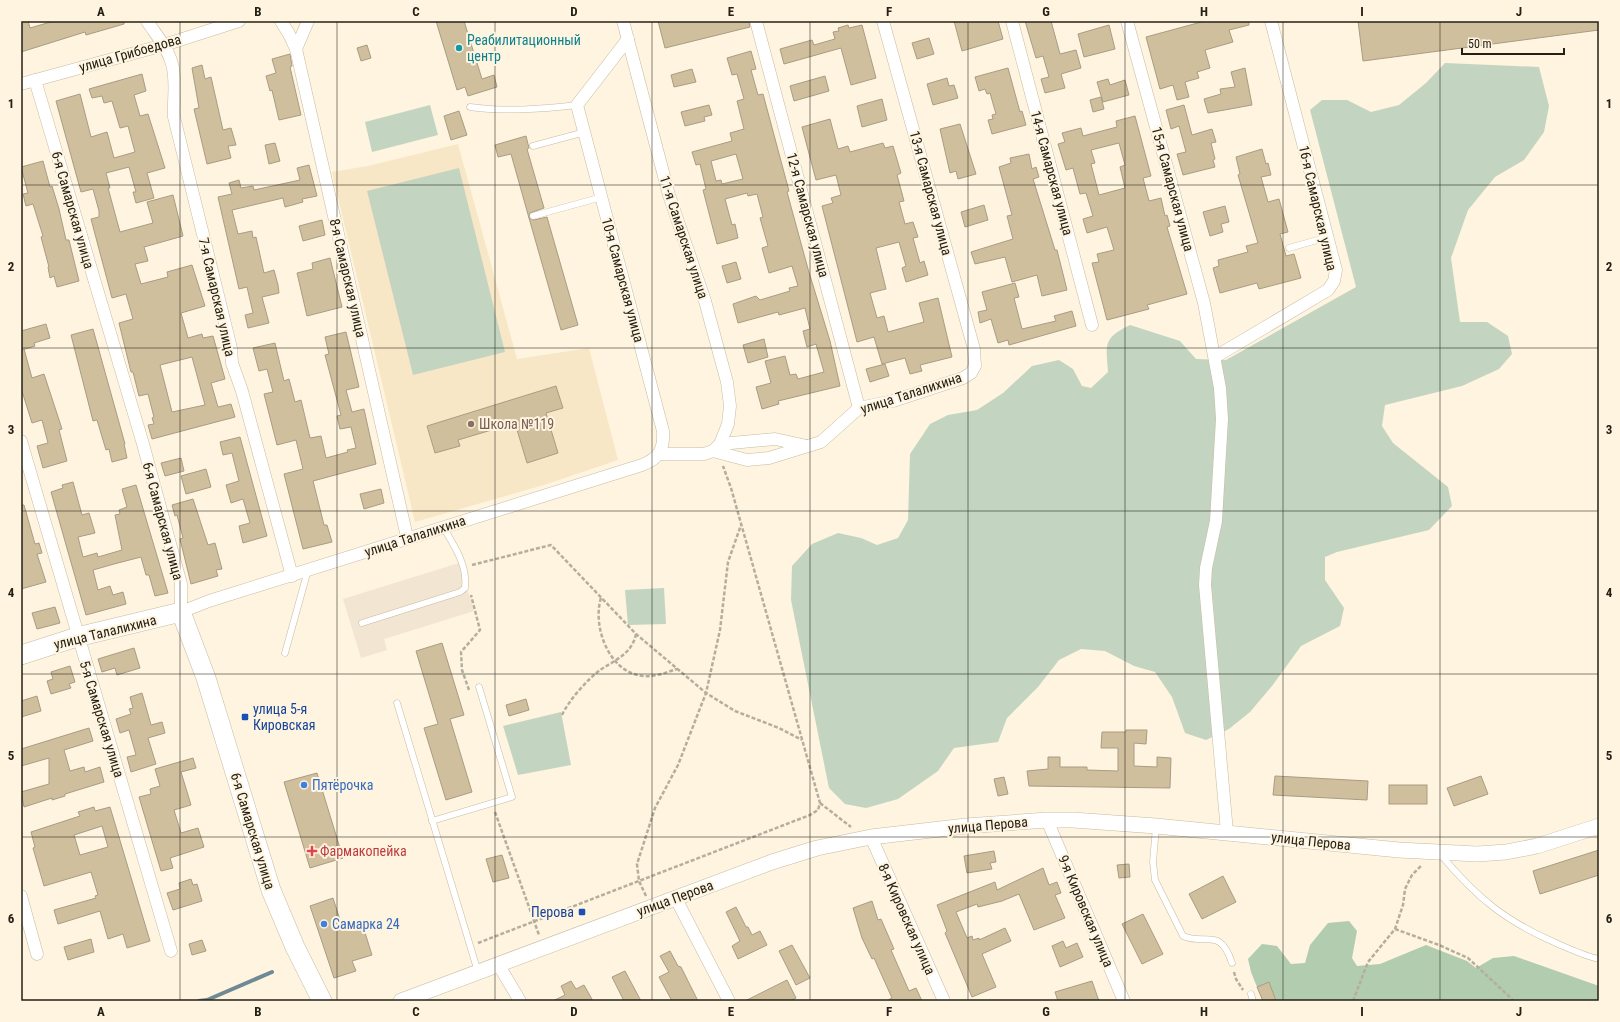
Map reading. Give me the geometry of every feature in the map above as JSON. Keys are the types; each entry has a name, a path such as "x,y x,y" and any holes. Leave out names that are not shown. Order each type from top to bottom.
{"main road":[{"name":"улица Талалихина","path":"21,654 77,637 181,612"},
{"name":"6-я Самарская улица","path":"181,612 206,678 271,890 295,947 322,1001"}],"street":[{"name":"7-я Самарская улица","path":"147,21 164,45 172,64 175,84 174,117 231,348 232,363 242,391 292,576"},
{"name":"улица Грибоедова","path":"21,84 164,45 239,21"},
{"name":"8-я Самарская улица","path":"281,21 296,49 407,538"},
{"path":"296,49 308,21"},
{"name":"11-я Самарская улица","path":"623,21 669,195 705,301 727,382 730,406 728,424 717,447"},
{"name":"12-я Самарская улица","path":"756,21 859,408"},
{"name":"13-я Самарская улица","path":"883,21 974,349 976,366"},
{"name":"14-я Самарская улица","path":"1012,21 1092,325"},
{"name":"15-я Самарская улица","path":"1127,21 1204,303 1220,388 1222,420 1216,521 1206,568 1205,585 1227,832"},
{"name":"16-я Самарская улица","path":"1215,357 1328,290 1334,281 1336,270 1271,21"},
{"path":"577,105 628,38"},
{"name":"6-я Самарская улица","path":"35,80 149,466 181,584 181,612"},
{"name":"10-я Самарская улица","path":"577,105 663,431 664,444 659,454"},
{"name":"улица Талалихина","path":"717,447 747,460 769,458 808,446 820,442 831,435 852,413 859,408 893,401 963,378 976,366"},
{"name":"улица Талалихина","path":"181,612 209,601 642,465 652,461 659,454 704,454 717,447 775,439 808,446"},
{"name":"5-я Самарская улица","path":"21,441 77,637 171,951"},
{"name":"улица Перова","path":"401,1001 675,897 809,850 871,837 966,826 1048,820 1073,820 1227,832 1438,852 1477,854 1506,852 1537,846 1599,826"},
{"name":"9-я Кировская улица","path":"1048,820 1124,1001"},
{"name":"8-я Кировская улица","path":"871,837 944,1001"},
{"path":"21,896 37,954"},
{"path":"675,897 729,1001"},
{"path":"498,964 520,1001"}],"lane":[{"path":"470,107 495,111 526,110 577,105"},
{"path":"533,146 584,132"},
{"path":"533,216 602,197"},
{"path":"1289,248 1328,237"},
{"path":"362,623 460,592 465,588 466,579 463,568 457,552 443,527"},
{"path":"285,653 308,570"},
{"path":"432,821 512,797 479,687"},
{"path":"397,704 478,972"},
{"path":"1156,826 1153,862 1155,880 1183,936 1190,939 1213,938 1222,944 1230,955 1232,963"},
{"path":"1438,852 1469,886 1492,907 1526,930 1586,956 1599,958"},
{"path":"1251,994 1253,1001"}],"path":[{"path":"470,946 810,815 818,810 820,802 742,524 717,447"},
{"path":"651,906 639,881 637,864 655,808 678,766 706,693 720,630 728,562 742,524"},
{"path":"463,568 552,545 636,634 706,693 735,711 779,728 802,740"},
{"path":"466,579 480,630 461,652 462,670 471,698"},
{"path":"601,597 598,608 600,635 616,661 626,670 644,676 658,675 678,669"},
{"path":"562,715 569,701 592,677 616,661 630,649 636,634"},
{"path":"820,802 855,830 871,837"},
{"path":"492,803 543,947"},
{"path":"1353,1001 1368,962 1395,929 1403,905 1406,889 1412,875 1438,852"},
{"path":"1395,929 1439,945 1468,958 1514,1001"},
{"path":"1232,963 1236,979 1242,989 1251,994"}],"shaded area":[{"path":"458,144 517,359 589,348 618,460 547,484 415,522 332,172 368,166"},
{"path":"459,563 474,611 384,639 387,650 361,658 343,599"}],"green space":[{"path":"1445,63 1539,67 1549,106 1544,132 1524,160 1495,177 1468,210 1451,258 1460,322 1487,322 1508,336 1512,354 1499,369 1462,386 1385,405 1382,426 1393,443 1448,487 1452,506 1429,530 1337,552 1325,557 1325,580 1344,608 1340,626 1301,646 1272,686 1250,712 1229,729 1206,740 1185,733 1172,697 1155,672 1134,666 1105,651 1081,649 1059,660 1038,687 1007,718 998,742 954,748 938,771 898,799 866,808 845,804 829,788 791,600 792,566 812,544 838,533 861,538 877,545 898,538 908,520 910,454 930,424 948,415 977,410 1003,393 1032,366 1059,360 1073,369 1082,386 1091,388 1108,372 1107,348 1111,338 1130,325 1180,341 1196,359 1226,360 1356,287 1310,110 1322,100 1347,100 1371,112 1399,105 1426,83"},
{"path":"430,105 438,135 372,152 365,122"},
{"path":"459,168 505,352 413,375 367,191"},
{"path":"664,588 666,624 628,625 625,590"},
{"path":"561,712 571,765 518,775 503,726"},
{"path":"1349,921 1357,931 1352,958 1357,966 1380,964 1426,945 1467,961 1476,968 1493,958 1514,956 1599,986 1599,1001 1276,1001 1269,983 1257,987 1248,959 1262,944 1277,946 1291,964 1305,963 1310,945 1328,923"}],"building":[{"path":"21,21 28,21 30,28 54,21 124,21 124,24 86,35 85,32 21,52"},
{"name":"Реабилитационный центр","path":"436,21 464,21 482,79 494,75 497,87 468,96 465,87 457,90"},
{"path":"658,21 749,21 750,27 665,48"},
{"path":"954,21 998,21 1003,39 962,51"},
{"path":"1025,21 1051,21 1060,54 1076,50 1081,68 1061,74 1065,88 1045,93 1041,79 1049,77 1043,56 1036,58"},
{"path":"1205,21 1249,21 1249,25 1229,30 1233,42 1205,50 1210,68 1197,72 1199,78 1185,82 1189,97 1177,100 1173,85 1160,89 1146,37"},
{"path":"1358,21 1599,21 1599,30 1363,61"},
{"path":"848,25 849,28 862,25 876,78 851,85 841,48 784,64 780,49 812,40 814,45 835,39 833,32 839,31 838,28"},
{"path":"1109,25 1115,49 1084,57 1078,34"},
{"path":"929,38 934,54 917,59 912,43"},
{"path":"367,45 371,58 361,61 357,48"},
{"path":"751,51 756,69 751,70 758,95 763,94 789,191 787,192 830,341 840,386 778,401 779,404 762,409 756,387 771,383 765,361 785,356 790,375 796,374 798,379 824,372 816,344 807,347 803,331 810,329 805,308 779,315 778,312 738,323 733,304 756,296 760,300 790,291 789,288 798,286 792,266 769,273 762,248 768,246 760,218 763,217 757,194 748,196 747,193 725,199 732,225 735,224 738,238 717,244 703,190 706,189 700,164 696,165 692,152 732,141 730,133 744,129 737,101 744,99 737,74 732,75 727,58","holes":["736,154 743,179 722,184 721,180 716,181 711,161"]},
{"path":"290,54 292,66 290,67 301,115 279,120 272,90 270,91 266,76 276,73 272,59"},
{"path":"202,65 205,79 211,77 223,130 231,128 236,145 228,146 231,158 207,164 194,109 199,108 192,68"},
{"path":"1008,68 1020,112 1022,111 1026,125 992,134 988,120 993,119 992,115 996,114 990,93 987,94 985,89 979,91 975,77"},
{"path":"1245,68 1252,105 1208,113 1204,99 1221,94 1220,89 1235,87 1231,72"},
{"path":"692,69 696,82 674,87 671,75"},
{"path":"142,74 146,91 134,95 140,116 148,114 165,168 147,173 154,198 136,203 133,192 136,192 129,167 106,173 110,188 108,188 120,232 153,223 147,202 173,195 183,236 144,247 148,261 135,264 141,284 168,277 167,272 192,265 205,306 181,313 188,338 202,334 203,338 213,336 225,379 211,383 218,407 231,404 235,417 152,439 148,425 154,424 152,418 154,417 148,394 139,396 133,372 131,372 119,323 133,319 126,294 112,298 91,219 99,217 99,211 93,189 81,192 56,101 80,94 91,137 107,132 114,158 135,152 128,126 120,128 112,101 104,103 102,96 92,98 89,89","holes":["192,357 205,405 172,412 160,365"]},
{"path":"825,76 829,91 794,101 790,86"},
{"path":"947,78 949,86 954,85 958,98 933,105 927,84"},
{"path":"1108,79 1110,85 1125,80 1129,95 1103,102 1097,82"},
{"path":"1101,97 1104,109 1093,112 1090,100"},
{"path":"882,99 887,120 862,127 857,106"},
{"path":"709,105 712,115 704,117 705,121 685,126 681,112"},
{"path":"1184,105 1192,135 1212,129 1216,142 1211,143 1215,159 1213,160 1215,167 1183,175 1177,154 1186,152 1179,126 1171,129 1166,110"},
{"path":"459,111 467,135 451,140 444,116"},
{"path":"1135,116 1151,176 1143,178 1149,201 1161,198 1165,216 1167,215 1170,226 1167,227 1187,294 1147,305 1149,309 1107,320 1092,263 1099,262 1097,254 1114,250 1107,227 1087,233 1083,219 1093,216 1086,193 1080,194 1073,168 1066,170 1058,144 1065,142 1062,133 1081,128 1083,136 1117,127 1116,121","holes":["1119,143 1125,165 1120,167 1125,188 1099,195 1091,164 1095,163 1091,150"]},
{"path":"830,119 838,149 848,146 850,152 883,143 885,148 893,146 901,173 897,175 904,201 899,202 905,224 913,222 918,237 913,238 920,263 924,261 928,275 906,282 902,268 906,266 899,242 876,248 886,289 870,293 877,318 884,316 888,332 924,322 919,303 938,298 952,357 920,365 922,371 910,374 905,358 882,364 874,337 857,342 822,206 833,203 831,198 841,195 836,175 816,180 802,127"},
{"path":"960,124 976,174 958,179 956,171 950,173 940,129"},
{"path":"526,136 529,148 527,149 544,208 530,213 529,218 511,154 498,157 495,145"},
{"path":"275,143 280,161 269,164 265,145"},
{"path":"1262,149 1271,175 1261,177 1268,202 1279,199 1288,232 1280,234 1286,256 1294,254 1301,278 1259,289 1257,283 1220,293 1213,268 1219,266 1218,260 1248,252 1246,246 1258,243 1238,175 1240,174 1236,157"},
{"path":"1029,154 1032,169 1036,167 1039,177 1033,179 1055,250 1057,250 1067,290 1042,296 1037,275 1012,282 1005,257 975,264 971,252 1013,239 1007,216 1012,215 999,167 1011,163 1010,158"},
{"path":"43,161 50,187 52,186 59,209 66,240 69,240 79,281 57,287 54,276 50,278 49,267 41,237 43,236 33,204 26,206 23,194 28,193 21,167"},
{"path":"309,165 317,196 302,199 303,202 285,207 283,198 232,210 238,234 252,231 253,238 256,237 264,273 274,270 278,285 279,293 262,297 269,323 248,328 245,315 253,313 247,287 239,289 218,197 232,194 229,183 239,180 241,188 253,186 254,190 300,180 297,168"},
{"path":"984,205 988,220 965,227 961,212"},
{"path":"1225,206 1229,222 1221,224 1223,232 1210,236 1203,212"},
{"path":"547,217 578,325 561,330 529,218 534,220"},
{"path":"322,220 325,235 303,241 299,226"},
{"path":"330,258 342,307 307,316 297,273 313,269 312,263"},
{"path":"736,262 741,279 727,283 722,266"},
{"path":"1015,283 1019,297 1014,298 1022,329 1056,321 1054,316 1072,311 1076,326 1009,345 1008,340 998,343 991,319 980,323 978,312 987,310 982,292"},
{"path":"46,324 50,338 34,343 35,346 24,349 32,378 44,374 62,429 59,430 67,461 43,468 37,446 48,443 42,420 32,423 21,388 21,331"},
{"path":"93,329 125,444 127,458 112,462 109,449 106,450 97,420 93,421 71,335"},
{"path":"346,332 359,387 346,390 352,412 364,409 376,464 313,481 324,525 327,525 332,542 303,549 284,474 303,469 296,440 277,445 264,394 273,392 267,369 259,371 253,348 275,343 284,381 289,379 295,402 301,400 310,438 321,436 326,458 348,452 347,450 356,448 351,427 340,429 337,416 341,415 325,355 329,354 325,337"},
{"path":"764,339 768,357 748,363 743,345"},
{"path":"885,364 889,376 870,382 866,369"},
{"name":"Школа №119","path":"556,386 563,408 546,413 558,453 527,463 515,423 458,440 460,446 435,453 427,426"},
{"path":"240,437 267,536 243,543 239,526 250,523 243,499 231,503 226,485 239,481 232,453 223,455 220,442"},
{"path":"181,458 184,471 165,476 161,463"},
{"path":"206,469 211,487 186,494 181,476"},
{"path":"73,482 82,515 89,513 95,533 78,537 83,557 97,553 98,557 122,550 115,515 120,514 119,510 127,507 122,489 136,485 168,593 155,596 149,575 146,575 141,557 114,564 93,570 98,590 110,586 113,595 123,592 126,604 86,615 51,492 63,488 62,485"},
{"path":"381,489 384,503 364,509 360,494"},
{"path":"193,499 208,545 215,543 222,569 216,570 218,576 191,584 180,539 183,538 177,515 175,516 172,505"},
{"path":"21,505 24,505 35,544 39,543 42,553 37,554 46,582 21,589"},
{"path":"55,607 60,623 37,629 32,613"},
{"path":"442,643 464,715 450,719 472,792 446,800 424,728 438,724 416,651"},
{"path":"134,648 140,668 117,675 115,668 102,672 98,659"},
{"path":"70,666 75,682 69,684 71,688 51,694 47,681 53,679 51,672"},
{"path":"142,693 151,725 162,722 165,733 148,738 156,764 131,772 127,757 136,755 129,730 120,733 116,719 131,714 129,709 133,708 130,697"},
{"path":"37,696 41,711 21,717 21,701"},
{"path":"526,699 529,710 509,716 506,705"},
{"path":"89,728 93,741 64,750 70,771 84,767 85,772 100,767 104,782 65,794 65,796 52,800 52,798 24,807 21,792 49,784 49,758 21,766 21,749"},
{"path":"1126,730 1147,730 1146,744 1134,743 1134,766 1157,767 1157,757 1171,758 1170,788 1029,786 1027,771 1048,769 1048,757 1060,757 1060,767 1087,767 1087,770 1118,771 1118,748 1101,748 1102,732 1126,732"},
{"path":"193,758 196,768 181,772 191,805 174,810 181,833 198,828 204,847 170,858 173,868 161,871 139,797 151,794 150,789 160,786 155,769"},
{"path":"317,773 343,858 310,868 284,782"},
{"path":"1275,776 1368,781 1367,800 1273,795"},
{"path":"1481,776 1488,794 1454,806 1447,788"},
{"path":"1004,777 1008,794 998,796 994,779"},
{"path":"1389,785 1427,785 1427,804 1389,804"},
{"path":"94,807 95,811 110,807 150,941 127,948 123,934 108,939 100,911 58,924 54,910 96,898 95,896 98,895 91,872 44,886 33,848 35,847 31,832 80,816 78,812","holes":["102,826 108,847 80,855 74,835"]},
{"path":"1599,850 1599,875 1540,894 1533,871"},
{"path":"994,851 996,862 990,863 992,869 967,873 964,856"},
{"path":"502,855 509,878 493,882 486,859"},
{"path":"1129,864 1130,877 1119,878 1117,865"},
{"path":"1043,868 1049,885 1057,882 1061,893 1055,895 1065,918 1034,930 1019,894 1002,901 978,907 977,904 956,912 967,938 972,936 973,940 979,938 979,940 1005,928 1011,941 982,954 996,987 972,997 945,933 947,931 937,905 995,882 997,890"},
{"path":"1223,876 1236,902 1202,919 1189,894"},
{"path":"191,879 193,885 197,884 202,901 173,910 167,893 180,889 179,883"},
{"path":"333,898 342,926 361,920 372,955 352,961 356,971 334,978 310,906"},
{"path":"872,901 878,920 881,919 894,949 891,950 909,991 916,988 922,1001 886,1001 892,998 874,958 872,959 862,938 853,908"},
{"path":"736,907 746,927 748,927 752,935 760,931 767,945 738,959 732,946 740,941 726,912"},
{"path":"1143,914 1163,954 1142,964 1122,924"},
{"path":"91,939 94,952 68,960 64,947"},
{"path":"202,940 206,951 192,955 189,944"},
{"path":"1063,941 1066,948 1077,943 1083,957 1060,967 1052,946"},
{"path":"792,945 810,978 796,985 779,951"},
{"path":"670,951 678,966 681,967 698,1001 672,1001 659,977 669,972 660,956"},
{"path":"625,971 641,1001 624,1001 612,977"},
{"path":"787,980 796,998 790,1001 745,1001"},
{"path":"571,981 576,989 584,985 593,1001 553,1001 565,995 561,986"},
{"path":"1092,981 1099,1001 1058,1001 1055,992"},
{"path":"1269,982 1276,1001 1263,1001 1257,987"}],"waterway":[{"path":"199,1001 207,1000 272,972"}],"place":[{"name":"Реабилитационный центр","path":"459,48"},
{"name":"Школа №119","path":"471,424"},
{"name":"улица 5-я Кировская","path":"245,717"},
{"name":"Пятёрочка","path":"304,785"},
{"name":"Фармакопейка","path":"312,851"},
{"name":"Перова","path":"582,912"},
{"name":"Самарка 24","path":"324,924"}]}
